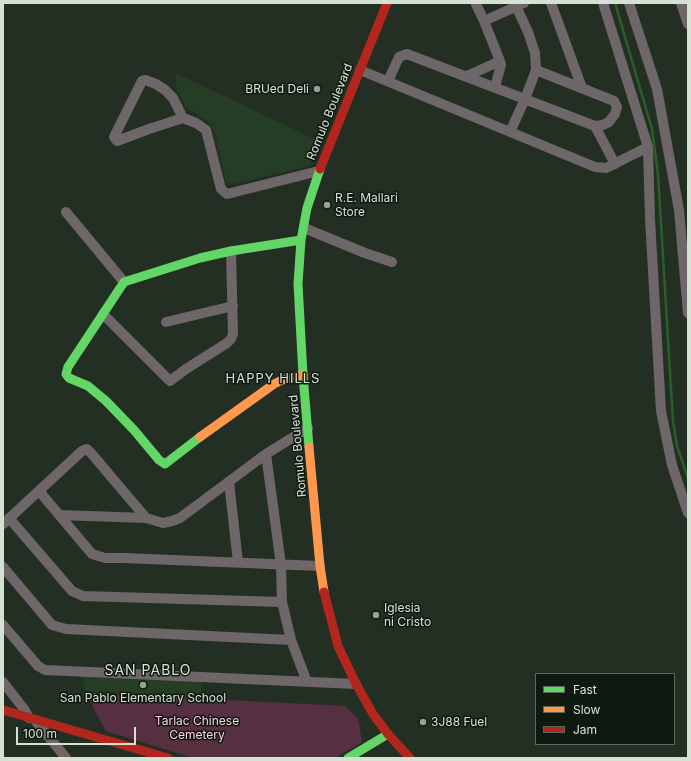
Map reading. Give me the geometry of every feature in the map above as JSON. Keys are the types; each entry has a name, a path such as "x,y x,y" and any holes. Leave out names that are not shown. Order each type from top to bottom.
{"main road":[{"name":"Romulo Boulevard","path":"387,3 319,171 307,208 301,240 298,284 308,428 320,566 324,593 338,646 356,684 388,734 410,758"},
{"path":"301,240 231,251 200,258 124,282 68,367 66,374 69,378 88,386 106,401 134,430 159,460 165,464 274,384 282,380 304,376"},
{"path":"3,710 168,758"},
{"path":"348,758 388,734"}],"street":[{"path":"551,3 582,88"},
{"path":"603,3 648,147 650,219 661,411 672,465 688,512"},
{"path":"629,3 657,89 660,104 680,210 688,312"},
{"path":"681,3 688,24"},
{"path":"476,4 500,61 495,87"},
{"path":"484,22 520,5 535,53 536,70 510,132"},
{"path":"388,81 399,57 407,54 595,126 603,125 609,122 615,114 616,107 614,101 536,70"},
{"path":"467,76 500,61"},
{"path":"360,70 595,167 606,168 648,147"},
{"path":"183,118 173,98 165,90 156,84 144,80 142,81 114,137 117,141 183,118 196,122 206,130 221,189 227,194 319,171"},
{"path":"595,126 614,164"},
{"path":"66,212 124,282"},
{"path":"304,228 365,253 392,262"},
{"path":"103,314 170,381 231,339 233,334 233,306 231,251"},
{"path":"166,322 233,306"},
{"path":"59,515 146,518 163,523 180,518 266,454 308,428"},
{"path":"146,518 87,449 82,451 6,521 72,591 83,596 282,602"},
{"path":"266,454 280,565 282,602 290,640 307,682"},
{"path":"229,482 238,562"},
{"path":"39,491 92,554 105,558 320,566"},
{"path":"3,567 52,625 66,629 290,640"},
{"path":"3,625 38,666 45,670 356,684"},
{"path":"3,682 32,719 66,758"}],"shaded area":[{"path":"176,73 320,142 309,166 232,184 226,182 215,132 206,119 186,108 176,84"},
{"name":"San Pablo Elementary School","path":"82,675 202,679 201,698 85,691"}],"green space":[{"name":"Tarlac Chinese Cemetery","path":"90,693 345,706 358,719 362,742 335,758 193,758 106,731 94,710"}],"waterway":[{"path":"615,3 652,129 658,174 673,421 677,446 688,478"}],"traffic: fast":[{"path":"309,447 298,284 301,240 307,208 320,169"},
{"path":"200,437 165,464 159,460 134,430 106,401 88,386 69,378 66,374 68,367 124,282 200,258 231,251 301,240"},
{"path":"348,758 388,734"}],"traffic: slow":[{"path":"200,437 274,384 282,380 303,375"},
{"path":"309,447 320,566 324,592"}],"traffic: jam":[{"path":"320,169 387,3"},
{"path":"324,592 338,646 356,684 373,714 388,734 410,758"},
{"path":"3,710 168,758"}],"place":[{"name":"BRUed Deli","path":"317,89"},
{"name":"R.E. Mallari Store","path":"327,205"},
{"name":"Iglesia ni Cristo","path":"376,615"},
{"name":"San Pablo Elementary School","path":"143,685"},
{"name":"3J88 Fuel","path":"423,722"}],"district":[{"name":"HAPPY HILLS","path":"273,379"},
{"name":"SAN PABLO","path":"148,671"}]}
